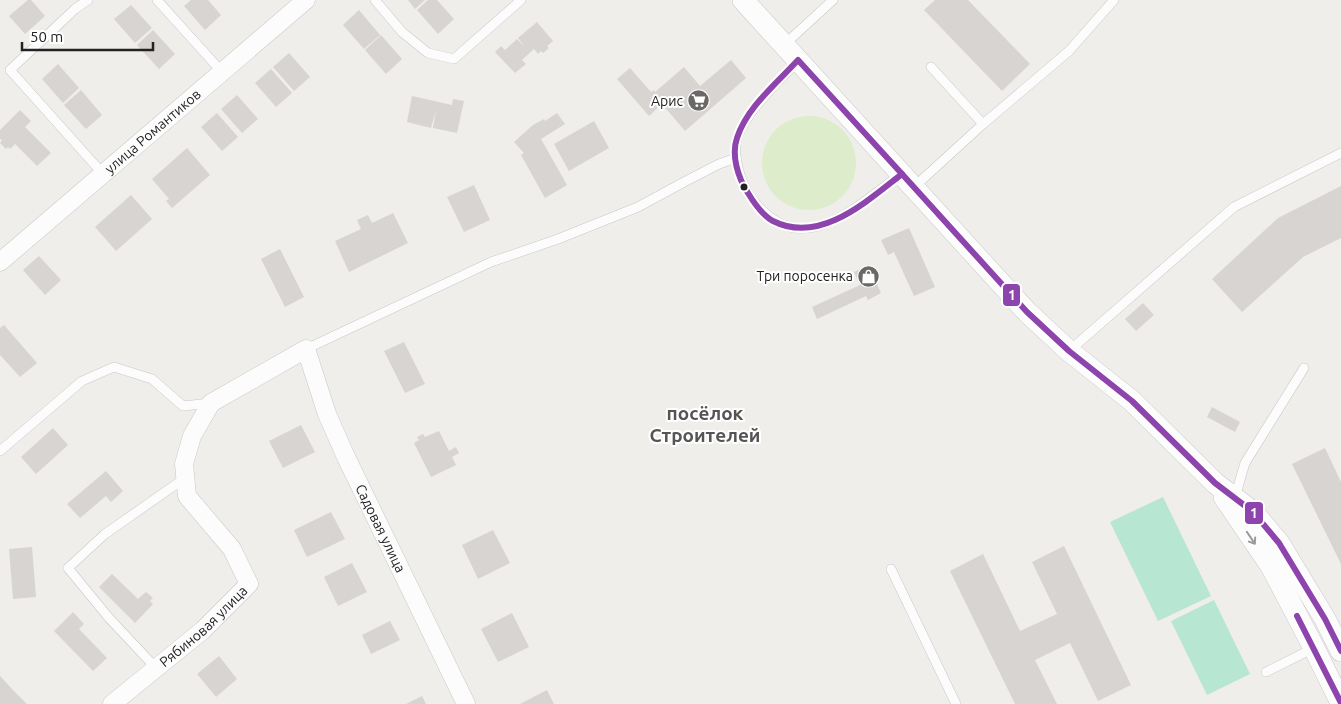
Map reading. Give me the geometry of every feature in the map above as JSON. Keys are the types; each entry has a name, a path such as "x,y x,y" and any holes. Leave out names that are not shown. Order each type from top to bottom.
{"street":[{"name":"улица Романтиков","path":"0,262 306,0"},
{"path":"743,0 1028,312 1068,351 1132,401 1215,483 1253,512 1279,543 1325,619 1341,651"},
{"path":"211,403 306,349"},
{"name":"Садовая улица","path":"306,349 328,414 346,457 466,704"},
{"name":"Рябиновая улица","path":"112,704 203,630 249,584 232,548 187,496 184,464 192,436 211,403"},
{"path":"1215,483 1271,566 1341,703"}],"lane":[{"path":"88,0 75,9 10,70 103,174"},
{"path":"156,0 222,72"},
{"path":"375,0 402,32 428,53 454,59 521,0"},
{"path":"784,44 833,0"},
{"path":"798,60 747,118 736,140 736,158 744,188 757,206 772,221 789,227 809,229 830,222 908,181 983,124 1069,51 1114,0"},
{"path":"931,67 983,124"},
{"path":"1068,351 1234,207 1341,153"},
{"path":"306,349 491,262 558,239 638,207 719,164 736,158"},
{"path":"0,451 82,381 114,367 152,379 183,406 211,403"},
{"path":"1235,498 1245,463 1304,368"},
{"path":"156,668 109,618 68,568 105,534 185,478"},
{"path":"891,569 956,704"},
{"path":"1266,672 1314,648"}],"green space":[{"path":"809,116 827,120 842,130 852,145 856,163 852,181 842,196 827,206 809,210 791,206 776,196 766,181 762,163 766,145 776,130 791,120"},
{"path":"1163,497 1211,596 1158,621 1110,522"},
{"path":"1214,600 1250,674 1207,695 1171,621"}],"building":[{"path":"28,0 31,0 45,16 25,34 9,16"},
{"path":"191,0 208,0 221,15 205,30 184,6"},
{"path":"408,0 425,0 415,9"},
{"path":"428,0 437,0 454,19 438,34 417,10"},
{"path":"935,0 968,0 1030,64 1002,91 924,10"},
{"path":"131,5 152,28 135,43 114,19"},
{"path":"359,10 380,35 364,49 343,25"},
{"path":"537,22 553,41 543,53 541,51 538,54 534,49 522,60 526,64 515,73 495,52 501,46 505,50 517,39 525,47 518,38"},
{"path":"153,30 175,54 159,69 137,45"},
{"path":"381,35 402,59 386,74 365,50"},
{"path":"289,53 310,77 294,91 273,67"},
{"path":"731,60 746,78 685,131 662,104 649,116 617,79 630,68 651,92 654,90 655,92 684,67 700,86"},
{"path":"58,64 79,88 63,103 42,79"},
{"path":"271,69 292,93 276,107 255,83"},
{"path":"81,90 102,115 86,129 64,105"},
{"path":"237,95 258,119 242,133 221,109"},
{"path":"412,96 452,105 453,99 464,101 457,133 433,128 436,110 431,128 407,122"},
{"path":"20,110 31,121 25,127 51,153 37,166 15,144 10,149 8,147 6,149 0,143 2,140 0,139 0,130"},
{"path":"217,113 238,137 222,151 201,127"},
{"path":"557,113 565,124 541,139 567,185 545,198 521,155 524,153 514,142 533,125 544,119 545,121"},
{"path":"594,121 609,148 569,171 554,144"},
{"path":"187,148 210,175 172,208 166,201 169,199 152,179"},
{"path":"474,185 490,220 464,232 447,197"},
{"path":"1341,186 1341,238 1303,257 1242,312 1212,279 1278,218"},
{"path":"131,195 152,219 116,251 95,227"},
{"path":"393,213 408,243 349,272 335,241 361,229 357,220 368,215 372,223"},
{"path":"909,228 935,287 914,296 894,252 888,255 881,240"},
{"path":"280,249 304,297 285,307 261,259"},
{"path":"39,256 61,280 45,295 23,270"},
{"path":"868,265 881,293 868,300 866,296 817,319 812,307 860,285 854,272"},
{"path":"1143,303 1154,315 1136,331 1125,319"},
{"path":"4,325 37,363 20,377 0,355 0,328"},
{"path":"404,342 425,384 405,393 384,351"},
{"path":"1212,407 1240,422 1235,432 1207,417"},
{"path":"301,425 315,452 283,468 269,441"},
{"path":"53,428 68,445 36,474 21,457"},
{"path":"439,431 449,451 456,447 459,453 452,457 456,465 431,477 414,443 419,440 417,437 423,434 425,437"},
{"path":"1325,448 1341,482 1341,564 1292,464"},
{"path":"106,471 123,491 111,502 106,496 80,518 67,504"},
{"path":"331,512 345,539 307,557 294,530"},
{"path":"493,530 510,563 478,579 462,545"},
{"path":"1064,546 1131,685 1098,701 1070,643 1035,660 1057,704 1015,704 950,571 983,554 1020,631 1057,614 1032,562"},
{"path":"32,547 36,597 13,599 9,549"},
{"path":"352,563 367,592 338,606 324,577"},
{"path":"112,574 138,599 146,592 153,598 150,601 153,604 135,623 99,587"},
{"path":"73,612 84,624 79,629 107,658 93,671 54,631"},
{"path":"512,613 529,647 498,662 481,629"},
{"path":"390,621 400,640 371,654 362,635"},
{"path":"219,656 237,679 216,697 197,674"},
{"path":"0,676 15,692 27,704 0,704"},
{"path":"547,690 554,704 520,704"},
{"path":"422,696 426,704 406,704"}],"transit line":[{"name":"1","path":"798,60 902,174 874,196 842,217 808,228 791,227 765,216 744,187 735,159 737,138 748,116 763,96 798,60"},
{"name":"1","path":"902,174 1027,312 1069,351 1132,401 1215,483 1253,512 1279,543 1325,619 1341,651"},
{"name":"1","path":"1297,616 1341,703"}],"place":[{"name":"Арис","path":"699,101"},
{"name":"Три поросенка","path":"869,276"}],"district":[{"name":"посёлок Строителей","path":"705,424"}]}
